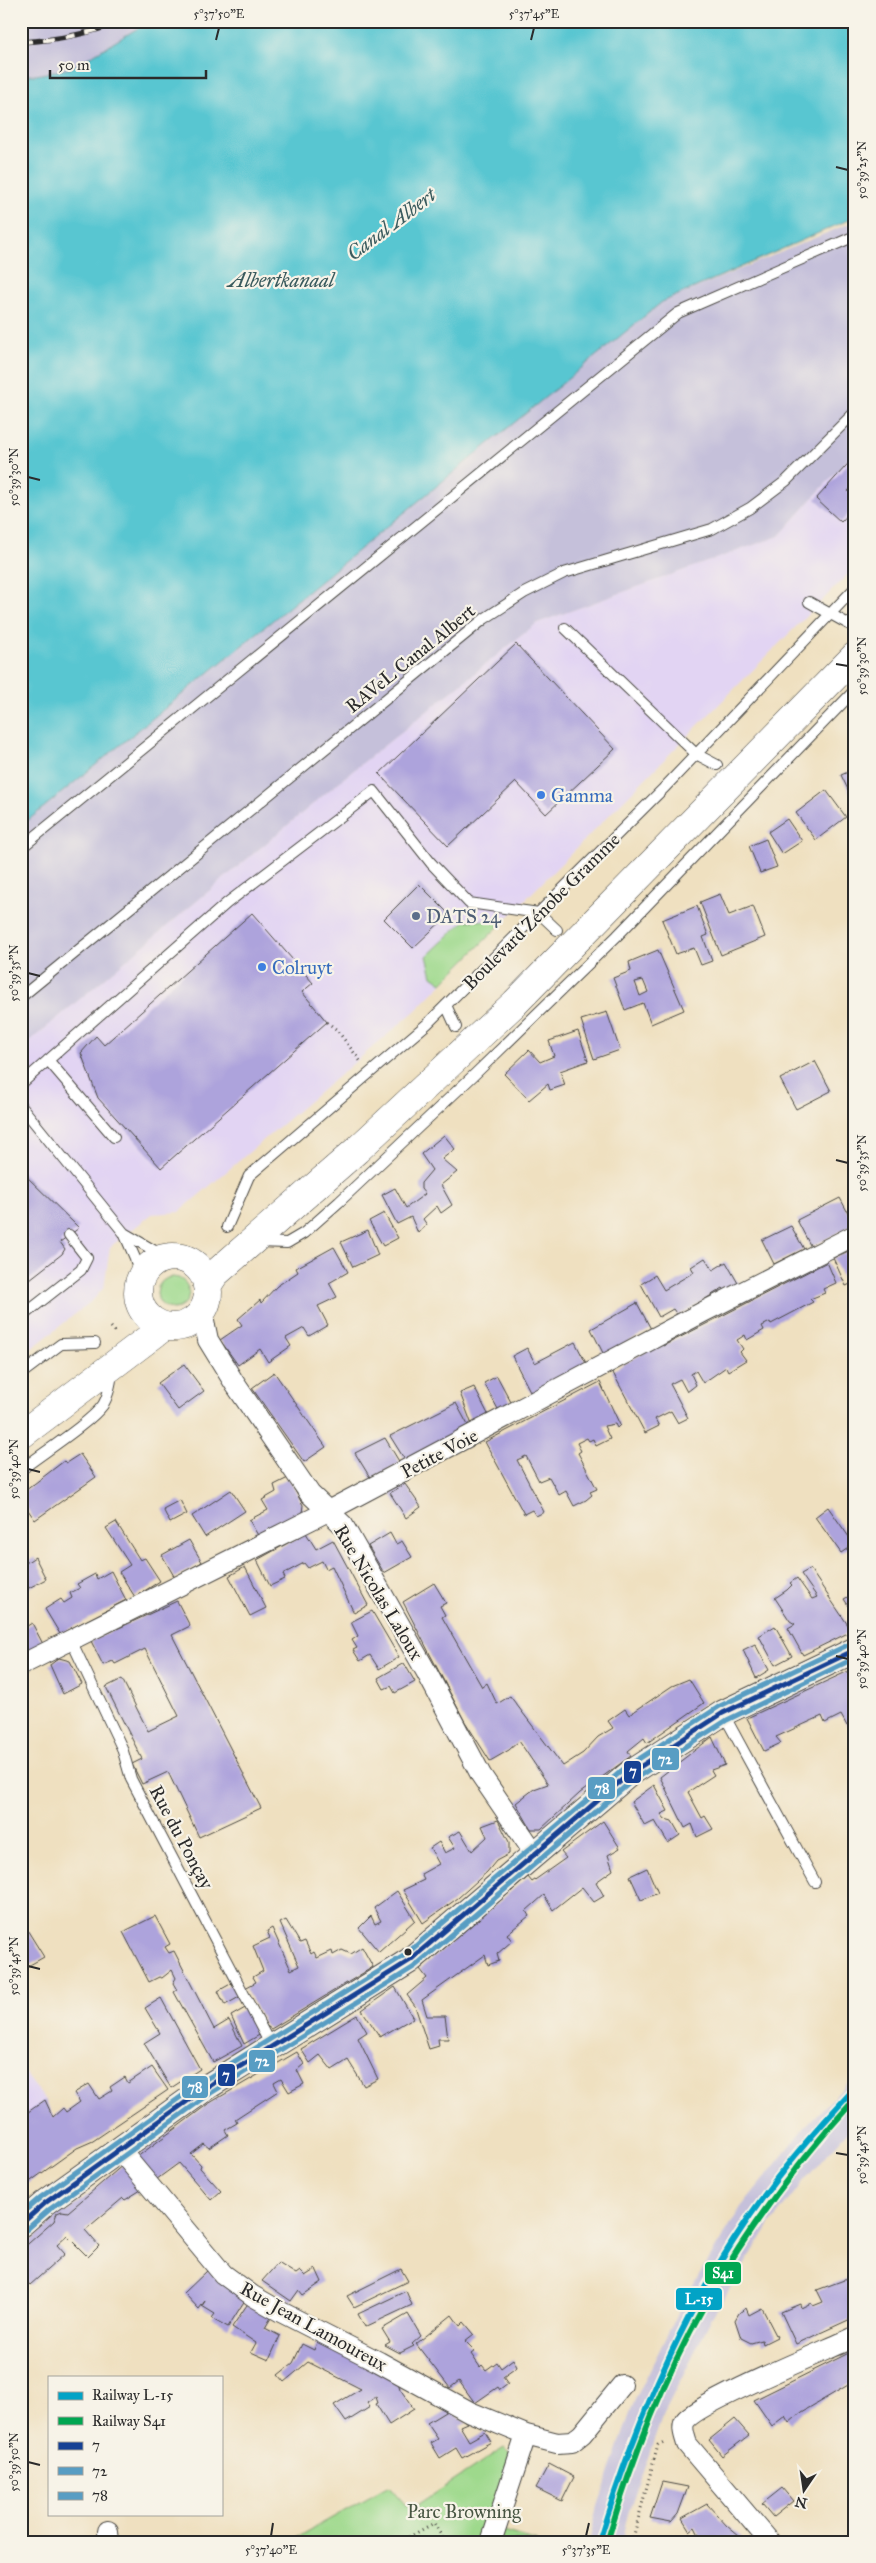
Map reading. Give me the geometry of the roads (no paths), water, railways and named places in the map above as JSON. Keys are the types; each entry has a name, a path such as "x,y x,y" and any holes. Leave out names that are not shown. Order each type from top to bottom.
{"main road":[{"path":"204,1298 198,1269 189,1262 167,1258 147,1268 140,1278 138,1294 141,1308 148,1318 165,1326 183,1326 196,1318 214,1274 423,1090 546,973 855,656"},
{"path":"21,1435 165,1326"}],"street":[{"name":"Petite Voie","path":"21,1665 328,1511 703,1312 855,1235"},
{"name":"Rue Nicolas Laloux","path":"204,1298 208,1340 235,1384 310,1494 343,1525 427,1673 481,1775 535,1854"},
{"path":"21,2224 45,2203 207,2087 271,2046 300,2031 409,1961 629,1774 723,1713 855,1650"},
{"name":"Rue Jean Lamoureux","path":"119,2149 223,2274 253,2296 470,2412 526,2435 557,2443 572,2442 582,2434 622,2386"},
{"path":"770,2542 687,2444 683,2431 685,2422 696,2412 855,2337"},
{"path":"490,2542 526,2435"}],"lane":[{"path":"21,848 678,313 855,236"},
{"name":"RAVeL Canal Albert","path":"21,997 484,619 524,593 564,573 712,529 750,508 786,481 855,412"},
{"name":"Boulevard Zénobe Gramme","path":"227,1227 249,1176 446,1005 539,914 696,754 855,588"},
{"path":"809,602 852,626"},
{"path":"565,628 696,754 717,765"},
{"path":"251,1242 287,1243 304,1233 339,1202 475,1074 617,936 854,693"},
{"path":"21,1084 227,903 374,791 431,863 468,903 539,914 557,930"},
{"path":"446,1005 456,1027"},
{"path":"48,1060 114,1137"},
{"path":"21,1106 124,1233 135,1258 140,1278"},
{"path":"124,1233 167,1258"},
{"path":"21,1317 80,1270 87,1258 69,1235"},
{"path":"21,1374 61,1344 95,1343"},
{"path":"21,1470 84,1422 103,1405 111,1384 113,1365"},
{"name":"Rue du Ponçay","path":"71,1640 122,1748 131,1779 271,2046"},
{"path":"723,1713 815,1882"}],"water":[{"name":"Albertkanaal","path":"150,21 855,21 855,217 662,302 21,826 21,75 37,75 71,68"}],"railway":[{"path":"21,42 72,36 121,21"}],"rail line":[{"name":"L-15","path":"599,2542 631,2448 649,2403 690,2314 740,2230 779,2176 810,2137 855,2088"},
{"name":"S41","path":"607,2542 628,2478 651,2418 676,2361 704,2306 736,2253 771,2201 811,2150 855,2099"}],"place":[{"name":"Gamma","path":"541,795"},
{"name":"DATS 24","path":"416,916"},
{"name":"Colruyt","path":"262,967"}],"water label":[{"name":"Canal Albert","path":"391,224"}],"park label":[{"name":"Parc Browning","path":"464,2511"}]}
